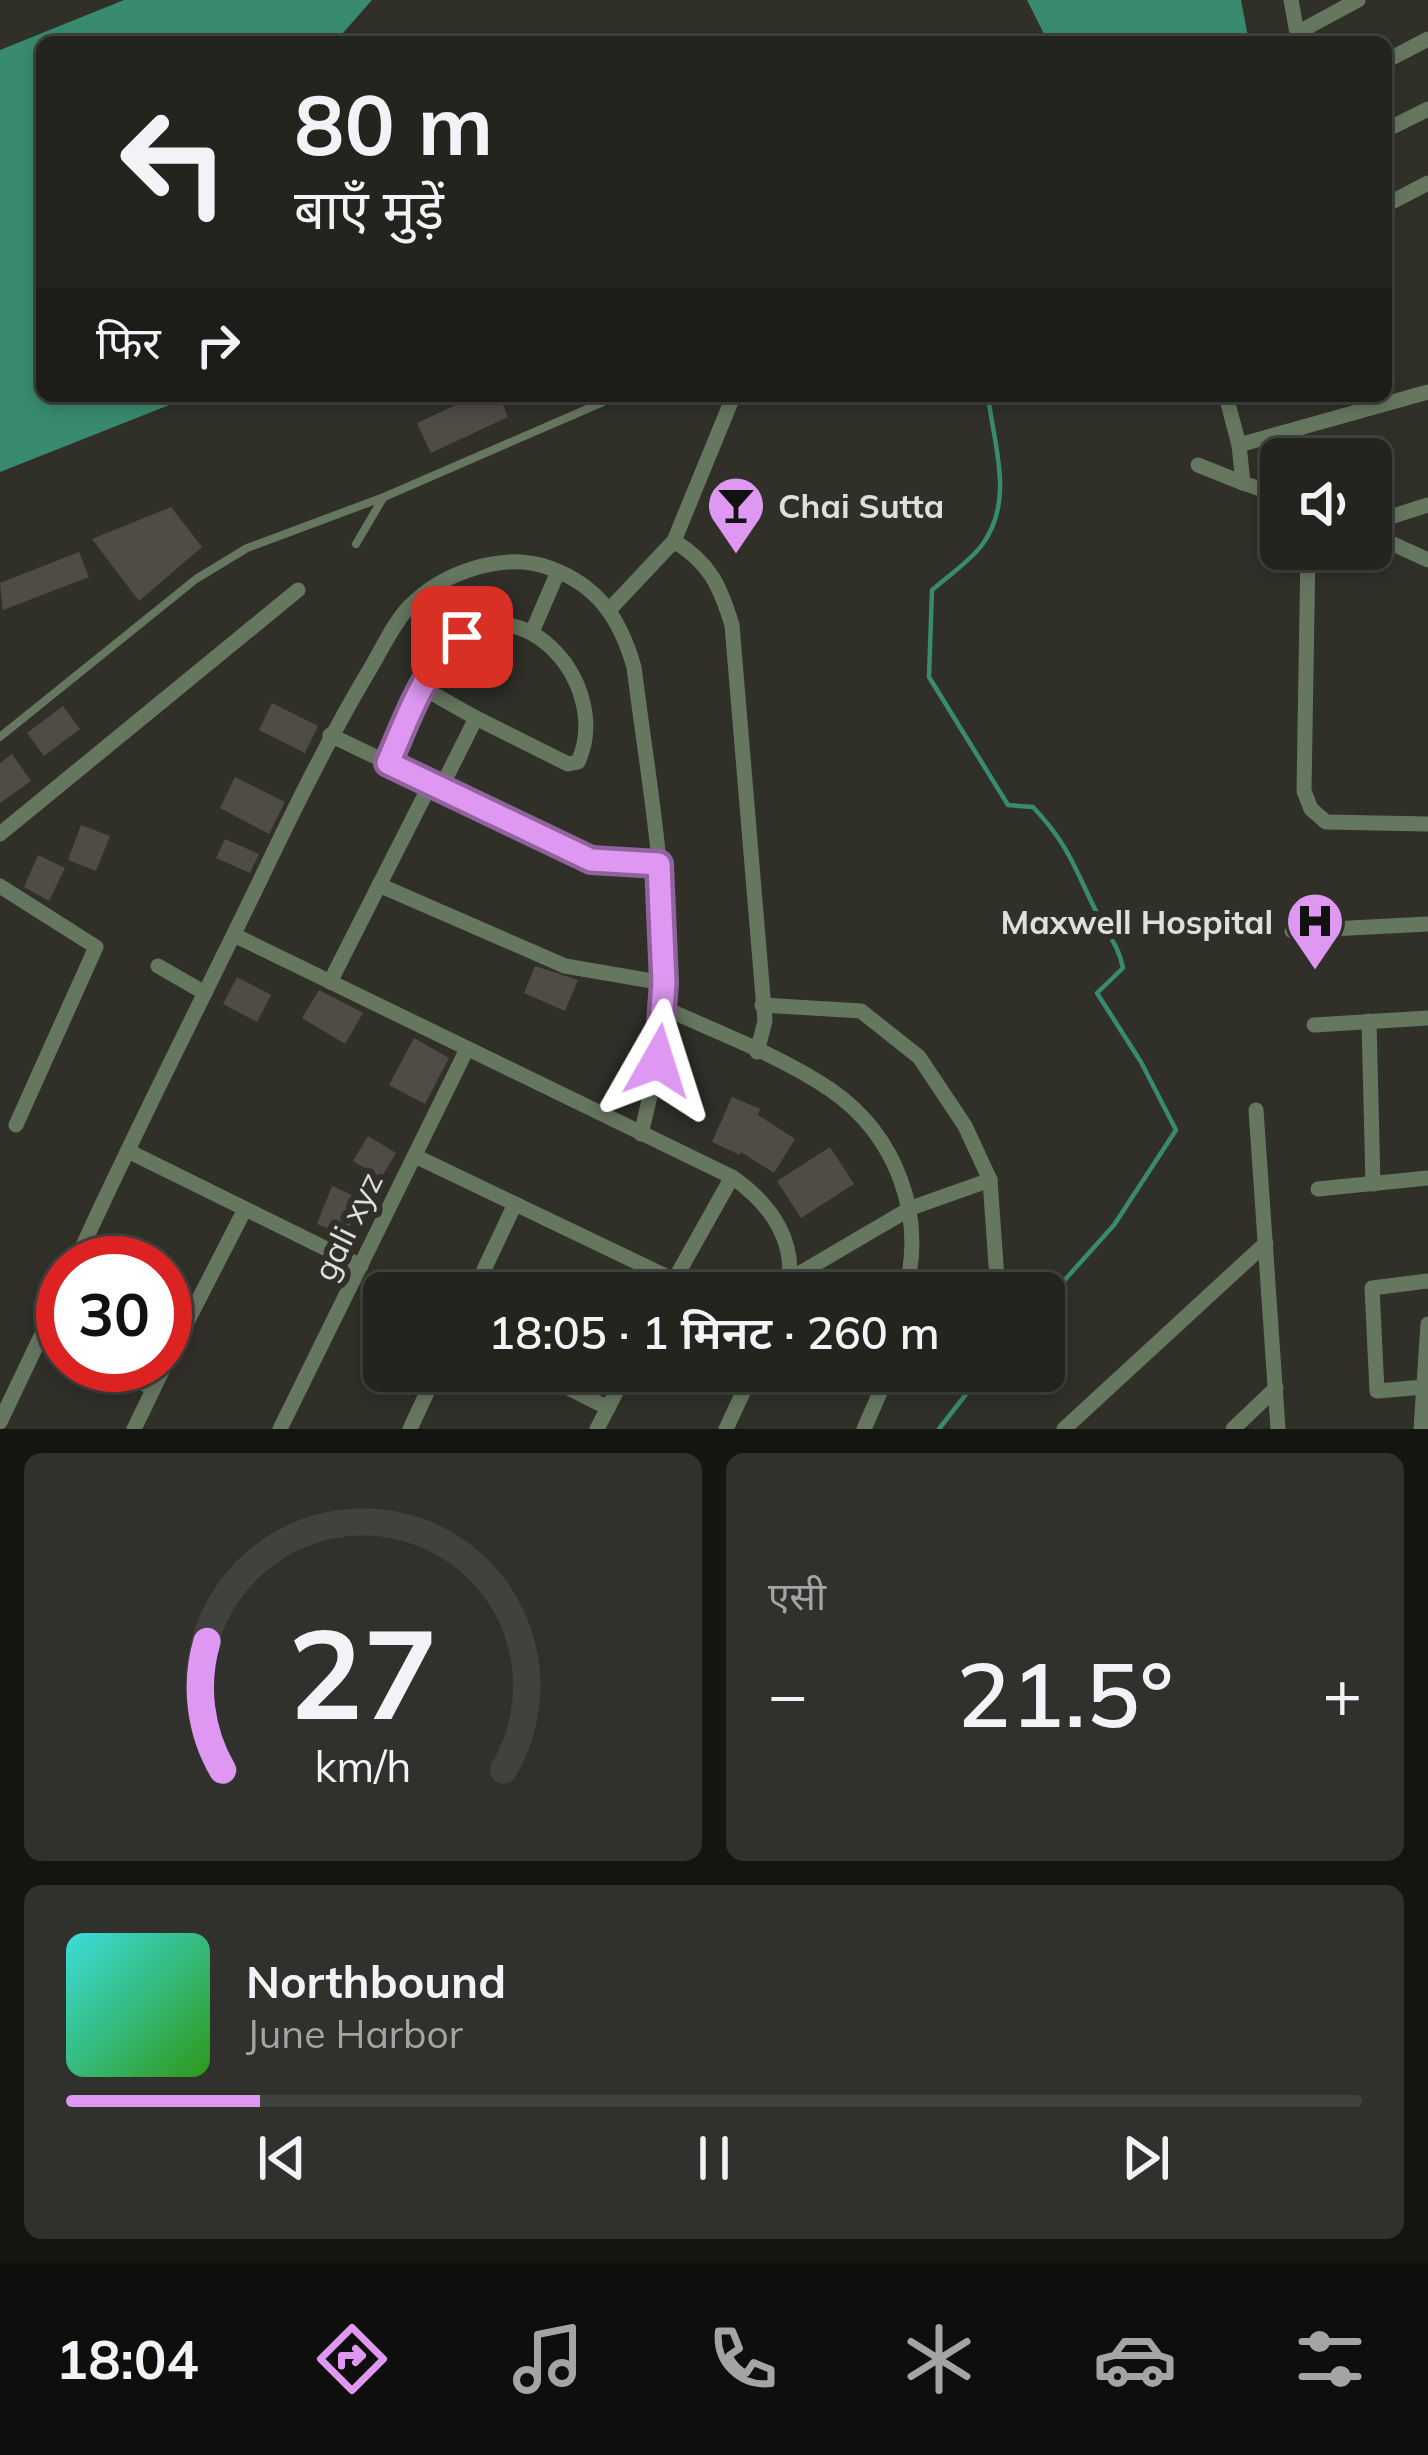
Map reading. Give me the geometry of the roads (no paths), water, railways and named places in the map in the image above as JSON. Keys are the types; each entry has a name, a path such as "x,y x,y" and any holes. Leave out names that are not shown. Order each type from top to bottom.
{"street":[{"path":"1291,0 1298,36"},
{"path":"1301,36 1358,0"},
{"path":"1392,58 1428,39"},
{"path":"1392,127 1428,110"},
{"path":"1392,202 1428,183"},
{"path":"1239,445 1428,392"},
{"path":"610,609 674,541 732,402"},
{"path":"1228,402 1243,483"},
{"path":"1198,466 1260,489"},
{"path":"1392,517 1428,506"},
{"path":"674,541 707,565 718,582 732,625 764,1021 758,1052"},
{"path":"1392,544 1428,560"},
{"path":"88,1236 330,735 406,609 434,586 473,568 521,560 558,572 586,585 610,609 625,636 634,667 659,864 664,983 658,1061 641,1134"},
{"path":"1308,570 1304,791 1311,809 1326,822 1428,824"},
{"path":"532,632 558,572"},
{"path":"0,834 298,590"},
{"path":"388,763 422,687 443,653 485,626 512,624 556,650 576,684 584,709 584,749 578,762 568,764 422,687"},
{"path":"330,982 379,884 476,718"},
{"path":"330,735 591,860 659,864"},
{"path":"379,884 565,966 664,983"},
{"path":"0,886 96,947 16,1125"},
{"path":"1292,932 1428,924"},
{"path":"234,935 732,1178 757,1194 777,1222 786,1240 787,1272"},
{"path":"158,966 205,993"},
{"path":"762,1006 861,1011 919,1057 965,1126 990,1180 997,1272"},
{"path":"664,1008 832,1090 872,1131 901,1178 911,1208 915,1243 909,1272"},
{"path":"1314,1025 1428,1018"},
{"path":"1369,1022 1373,1184"},
{"name":"gali xyz","path":"280,1429 467,1049"},
{"path":"1256,1110 1278,1429"},
{"path":"128,1151 361,1266"},
{"path":"415,1156 644,1272"},
{"path":"679,1272 732,1178"},
{"path":"1318,1189 1428,1178"},
{"path":"810,1272 911,1208 990,1180"},
{"path":"483,1272 514,1204"},
{"path":"192,1312 244,1211"},
{"path":"1064,1429 1266,1243"},
{"path":"1424,1387 1377,1391 1372,1288 1428,1281"},
{"path":"1421,1429 1428,1324"},
{"path":"2,1416 36,1349"},
{"path":"1232,1429 1276,1388"},
{"path":"134,1429 151,1392"},
{"path":"418,1426 430,1392"},
{"path":"576,1392 608,1408"},
{"path":"597,1429 614,1392"},
{"path":"727,1429 744,1392"},
{"path":"864,1429 881,1392"}],"lane":[{"path":"0,737 196,579 267,540 384,497 603,402"},
{"path":"356,544 384,497"}],"waterway":[{"path":"989,402 1000,472 998,510 982,545 932,590 929,677 1008,805 1033,807 1071,859 1123,968 1097,993 1141,1062 1176,1130 1114,1225 1065,1280"},
{"path":"939,1429 968,1392"}],"place":[{"name":"Chai Sutta","path":"736,556"},
{"name":"Maxwell Hospital","path":"1315,972"}]}
